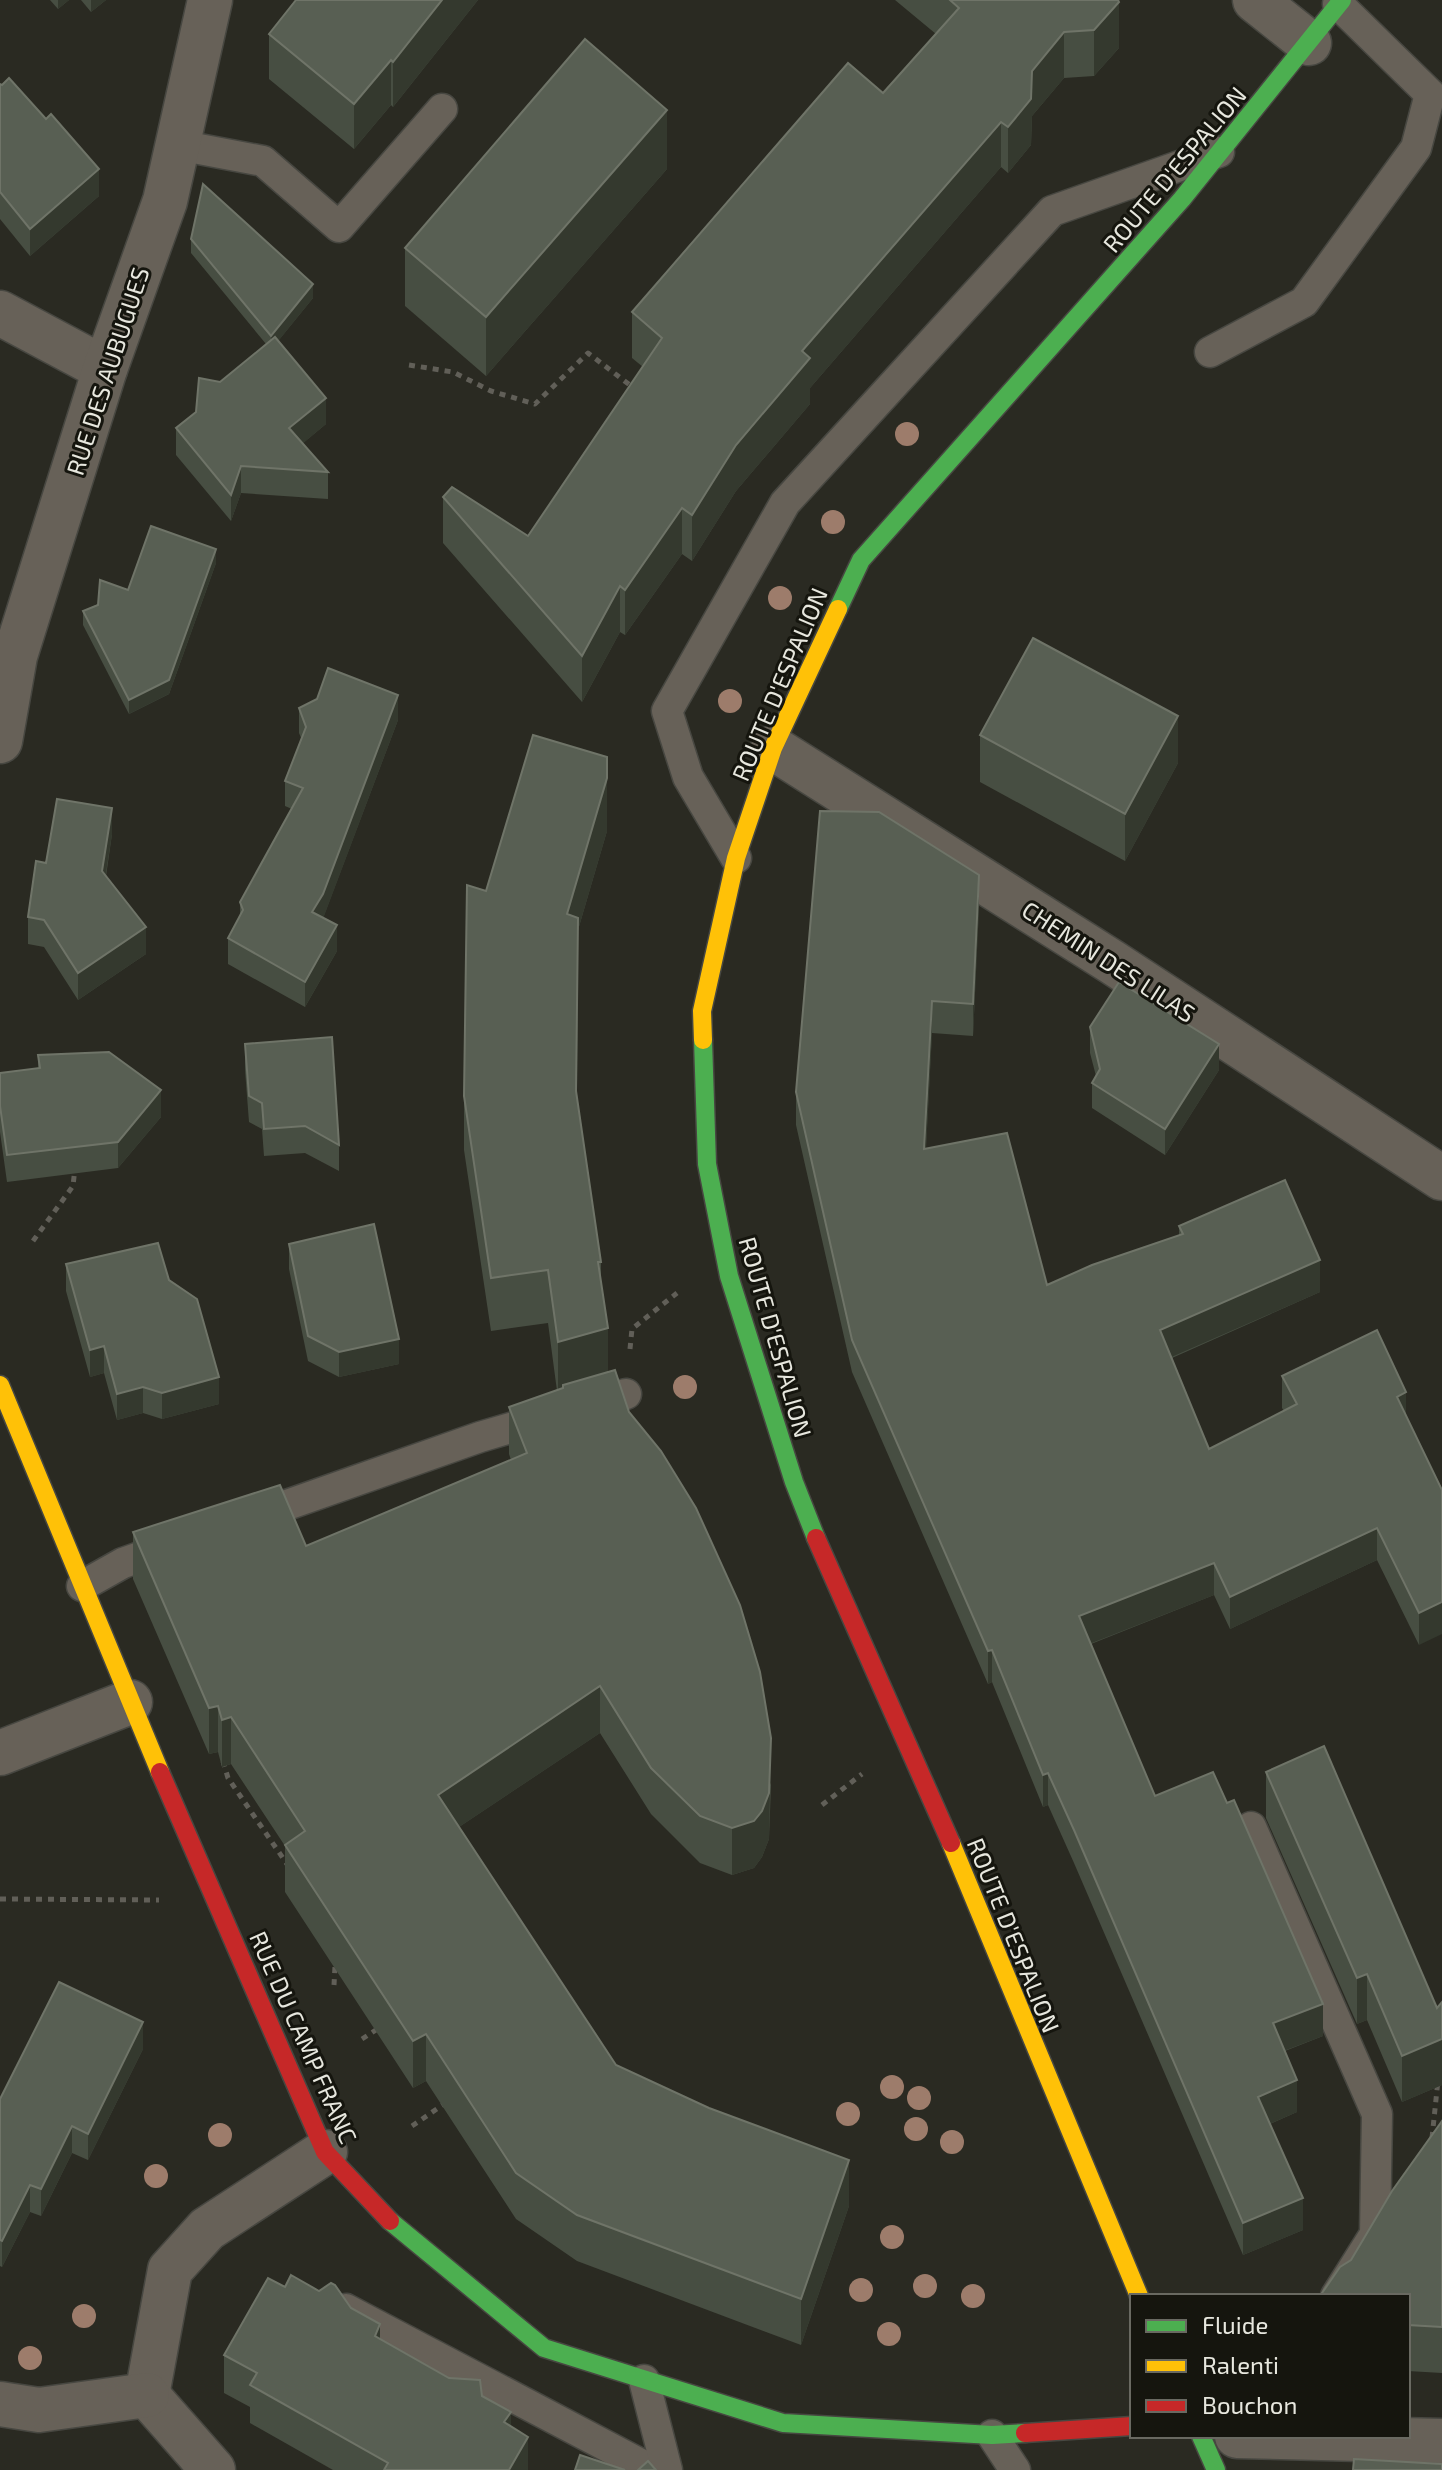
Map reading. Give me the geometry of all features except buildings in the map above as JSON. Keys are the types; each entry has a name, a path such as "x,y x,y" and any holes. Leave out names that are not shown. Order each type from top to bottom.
{"main road":[{"name":"ROUTE D'ESPALION","path":"1138,2294 912,1750 830,1573 794,1482 729,1276 707,1164 702,1011 736,858 773,748 861,560 1074,323 1221,152 1340,2"},
{"name":"RUE DU CAMP FRANC","path":"0,1385 130,1702 325,2152 385,2217 544,2348 783,2423 992,2435 1130,2426"},
{"path":"1202,2438 1216,2470"}],"street":[{"name":"RUE DES AUBUGUES","path":"0,741 15,656 105,369 165,201 210,0"},
{"path":"1255,0 1309,43"},
{"path":"0,313 105,369"},
{"name":"CHEMIN DES LILAS","path":"773,748 1112,962 1442,1178"},
{"path":"0,1753 130,1702"},
{"path":"147,2395 170,2270 207,2229 325,2152"},
{"path":"0,2404 39,2410 147,2395"},
{"path":"147,2395 213,2470"},
{"path":"1324,2438 1442,2441"}],"lane":[{"path":"1210,352 1304,302 1416,148 1436,91 1340,2"},
{"path":"178,145 263,161 339,227 442,109"},
{"path":"736,858 688,777 667,711 785,503 1052,211 1221,152"},
{"path":"227,1526 480,1437 626,1394"},
{"path":"82,1586 123,1563 197,1536"},
{"path":"1251,1827 1377,2114 1375,2234 1337,2294"},
{"path":"317,2293 652,2470"},
{"path":"644,2380 667,2470"},
{"path":"992,2435 1015,2470"}],"path":[{"path":"409,365 453,372 491,391 535,404 588,353 638,391"},
{"path":"33,1241 73,1186 78,1156"},
{"path":"626,1394 632,1329 682,1290"},
{"path":"222,1753 228,1778 295,1876"},
{"path":"822,1805 871,1768"},
{"path":"0,1899 163,1898"},
{"path":"334,1985 336,1953"},
{"path":"362,2039 384,2024"},
{"path":"412,2126 460,2094"}],"traffic: fast":[{"path":"838,609 861,560 1182,199 1342,0"},
{"path":"703,1040 707,1164 729,1276 794,1482 816,1538"},
{"path":"390,2221 544,2348 783,2423 992,2435 1025,2433"},
{"path":"1202,2438 1216,2470"}],"traffic: slow":[{"path":"703,1040 702,1011 736,858 773,748 838,609"},
{"path":"0,1385 160,1772"},
{"path":"951,1843 1138,2294"}],"traffic: jam":[{"path":"816,1538 951,1843"},
{"path":"160,1772 325,2152 390,2221"},
{"path":"1025,2433 1130,2426"}]}
